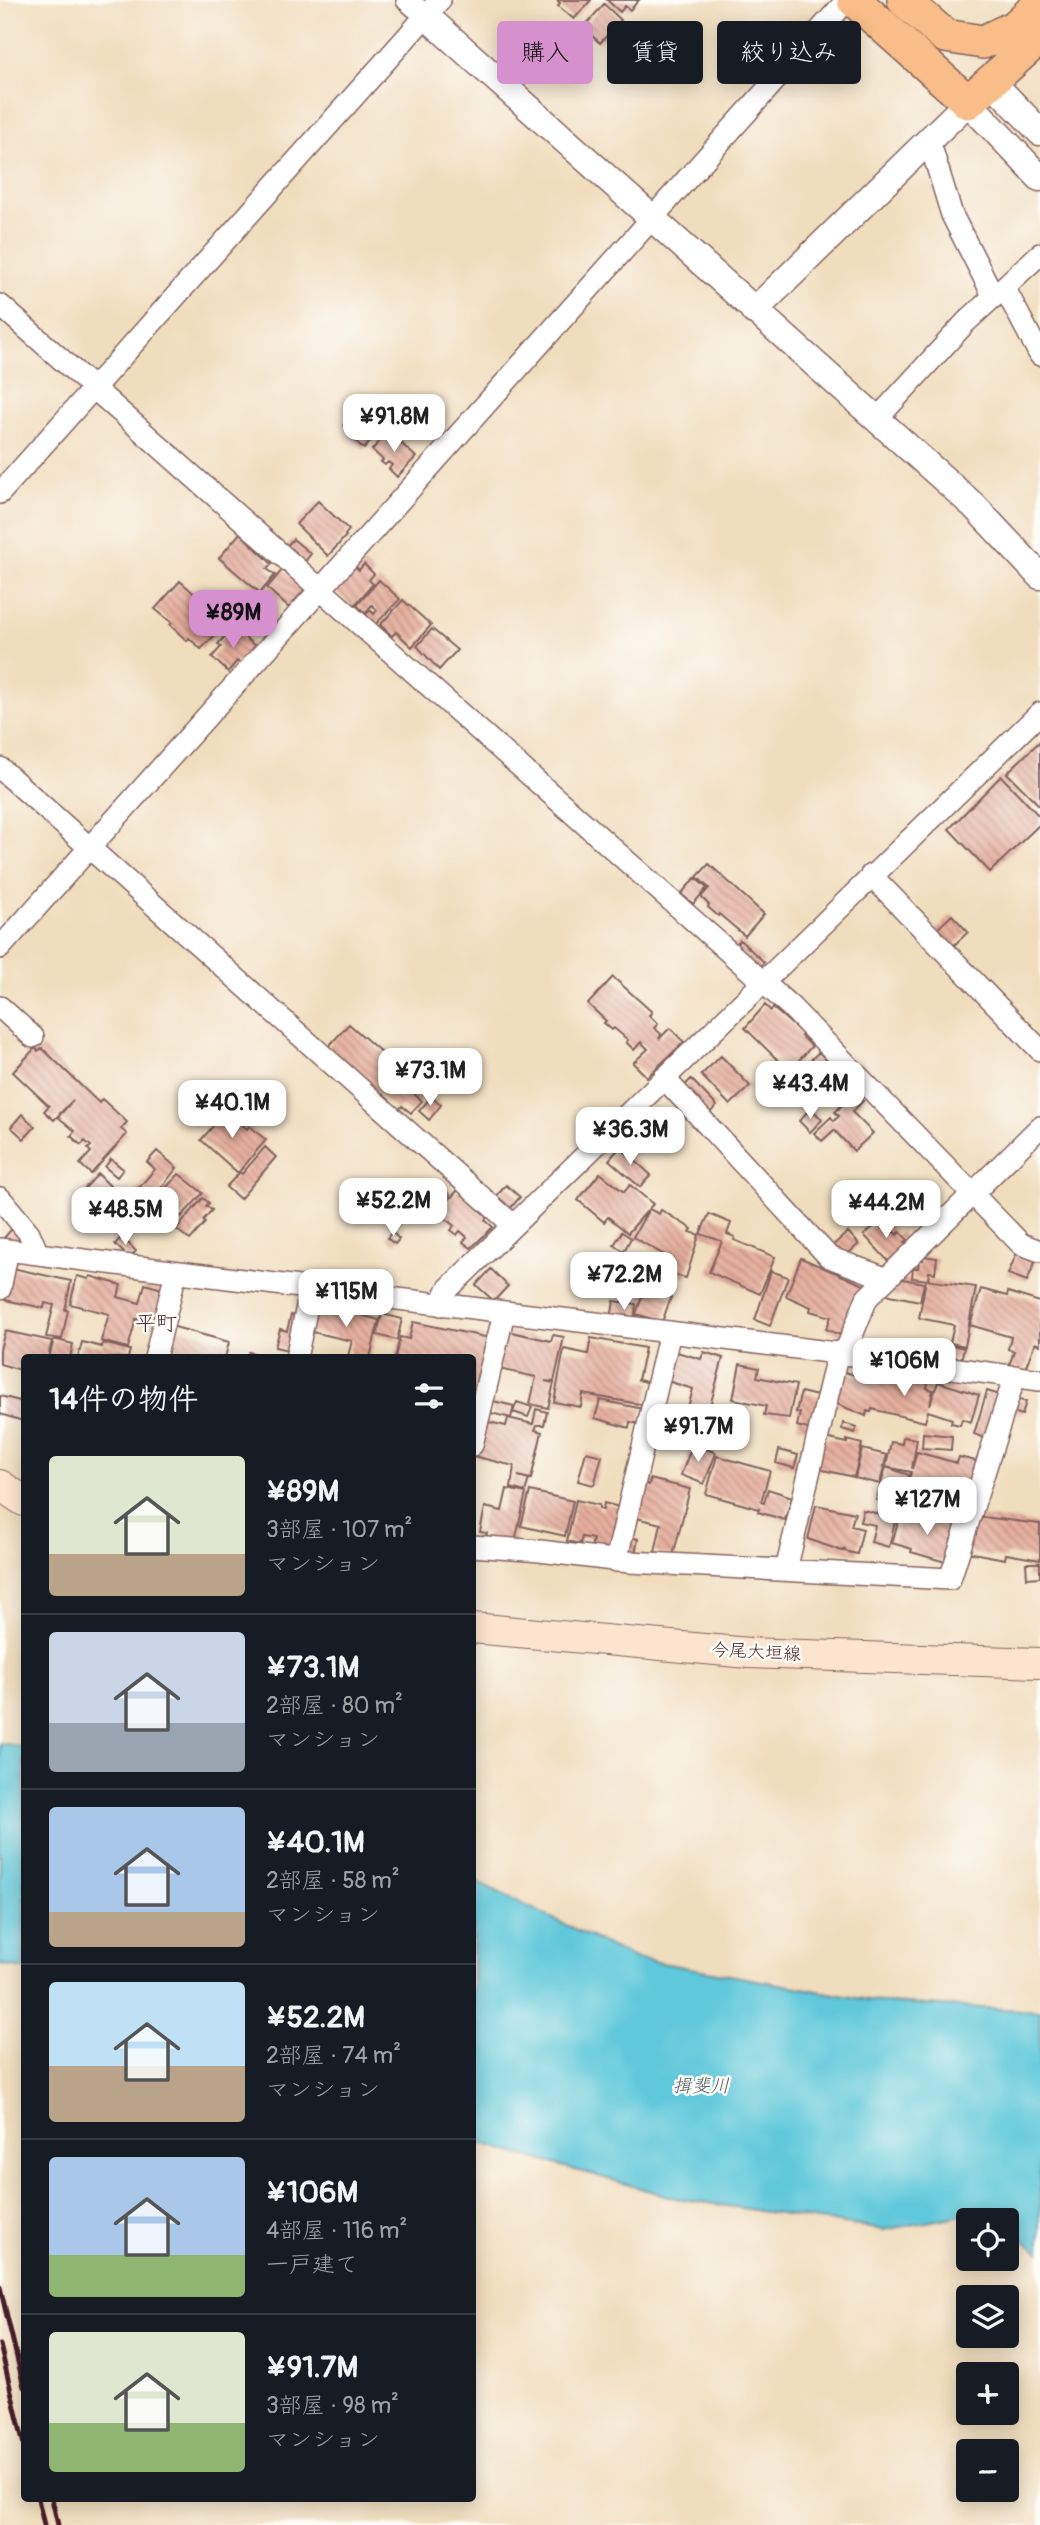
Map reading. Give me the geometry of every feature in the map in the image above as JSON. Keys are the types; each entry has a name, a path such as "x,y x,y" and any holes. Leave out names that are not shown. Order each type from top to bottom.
{"main road":[{"path":"854,0 979,92"},
{"path":"904,0 945,36 979,92"},
{"path":"979,92 1027,32 1040,4"},
{"path":"945,36 983,42 1027,32"},
{"path":"0,1485 21,1499"},
{"name":"今尾大垣線","path":"476,1628 749,1653 1040,1662"}],"street":[{"path":"0,948 847,0"},
{"path":"0,493 424,5 650,218 974,506 1040,576"},
{"path":"754,311 979,92"},
{"path":"979,92 1040,132"},
{"path":"979,92 1040,178"},
{"path":"929,140 952,215 1040,355"},
{"path":"877,419 965,322 1040,254"},
{"path":"0,305 791,1007 1021,1244 1040,1251"},
{"path":"442,1305 448,1289 1040,713"},
{"path":"0,768 513,1225"},
{"path":"872,875 1040,1050"},
{"path":"0,1007 33,1037"},
{"path":"664,1077 829,1256 885,1278"},
{"path":"786,1570 842,1353 867,1298 1040,1127"},
{"path":"0,1198 29,1233 38,1254"},
{"path":"0,1289 4,1249 1040,1380"},
{"path":"156,1354 176,1272"},
{"path":"297,1354 312,1288"},
{"path":"476,1428 504,1312"},
{"path":"616,1561 670,1332"},
{"path":"476,1546 616,1561 950,1578 1015,1376"}],"water":[{"path":"0,1743 21,1746 21,1968 0,1964"},
{"name":"揖斐川","path":"476,1881 634,1958 885,2003 1040,2011 1040,2252 1019,2237 1019,2208 956,2208 956,2216 884,2230 675,2198 476,2142"}],"building":[{"path":"557,0 591,0 574,19 558,6 560,3"},
{"path":"607,0 639,0 630,10 625,6 620,12"},
{"path":"604,4 621,20 607,21 607,35 600,43 593,37 593,21 589,21"},
{"path":"359,408 382,428 364,449 349,435 352,432 344,425"},
{"path":"388,431 416,457 397,477 389,469 392,465 381,462 383,460 372,450"},
{"path":"318,501 349,530 328,556 296,524"},
{"path":"240,533 272,564 267,569 275,575 260,593 219,558"},
{"path":"293,539 311,554 302,565 284,549"},
{"path":"353,564 359,570 364,564 374,574 369,580 373,584 353,607 332,588"},
{"path":"283,569 305,589 289,608 267,588"},
{"path":"379,580 400,599 372,628 367,624 371,620 366,615 370,610 374,614 377,610 372,605 365,613 357,605"},
{"path":"180,581 227,623 201,649 189,638 187,641 170,625 172,623 155,609"},
{"path":"403,600 431,625 412,647 396,632 392,636 380,625"},
{"path":"233,627 256,647 241,664 237,661 228,672 212,657 221,647 218,644"},
{"path":"432,629 457,650 439,670 417,646"},
{"path":"1040,741 1040,806 1007,773"},
{"path":"1001,776 1040,817 1040,824 990,872 949,829"},
{"path":"709,864 764,914 745,936 719,914 718,916 701,897 709,888 697,877"},
{"path":"695,878 707,888 693,904 681,894"},
{"path":"952,915 968,932 951,948 935,931"},
{"path":"740,940 764,962 757,971 733,947"},
{"path":"613,977 652,1012 649,1015 658,1024 654,1028 661,1034 659,1039 670,1028 684,1042 647,1077 633,1063 648,1049 641,1042 634,1050 626,1042 628,1040 604,1023 606,1021 588,1004"},
{"path":"765,1005 771,1011 773,1008 803,1034 801,1036 812,1046 791,1069 787,1066 786,1068 745,1028"},
{"path":"349,1024 406,1074 400,1081 422,1101 411,1113 402,1106 398,1111 327,1048"},
{"path":"35,1048 38,1051 42,1048 99,1103 102,1099 127,1122 121,1129 127,1134 91,1174 80,1164 91,1152 88,1149 91,1146 85,1141 81,1145 71,1136 75,1131 58,1117 73,1100 54,1120 44,1111 49,1106 13,1072"},
{"path":"819,1052 846,1080 827,1098 800,1070"},
{"path":"721,1056 750,1086 730,1105 701,1075"},
{"path":"691,1079 717,1106 705,1117 680,1091"},
{"path":"855,1093 863,1101 852,1112 873,1133 854,1151 834,1130 822,1141 814,1133 831,1117 834,1121 839,1116 835,1112"},
{"path":"431,1097 441,1105 429,1120 419,1111"},
{"path":"220,1106 247,1129 249,1126 266,1140 238,1173 201,1140 215,1124 209,1119"},
{"path":"814,1111 822,1120 810,1132 799,1121 807,1112 811,1115"},
{"path":"22,1114 35,1127 24,1139 11,1127"},
{"path":"265,1147 276,1157 240,1199 226,1187 240,1172 242,1174"},
{"path":"620,1147 651,1175 640,1187 609,1160"},
{"path":"157,1151 177,1168 146,1207 132,1196 155,1169 147,1162"},
{"path":"111,1159 123,1169 117,1177 105,1167"},
{"path":"600,1173 624,1192 630,1185 653,1204 628,1233 608,1217 604,1222 578,1200"},
{"path":"98,1174 130,1206 107,1231 74,1200"},
{"path":"179,1174 203,1193 181,1217 160,1194"},
{"path":"435,1181 450,1195 430,1218 414,1205"},
{"path":"506,1185 520,1197 509,1210 495,1198"},
{"path":"458,1190 488,1216 485,1220 493,1227 471,1248 463,1242 467,1237 460,1231 457,1235 451,1230 454,1226 438,1212"},
{"path":"203,1198 209,1203 206,1206 212,1210 190,1240 176,1229"},
{"path":"649,1209 659,1214 661,1210 692,1229 690,1232 699,1235 686,1278 671,1274 673,1260 633,1237"},
{"path":"709,1214 731,1223 727,1234 735,1237 734,1240 775,1257 760,1294 709,1272 722,1241 700,1234"},
{"path":"882,1219 897,1235 900,1232 908,1240 905,1242 908,1245 888,1261 864,1235"},
{"path":"15,1225 23,1234 16,1243 8,1242 4,1238"},
{"path":"392,1232 399,1239 395,1244 387,1238"},
{"path":"622,1232 631,1238 624,1251 614,1245"},
{"path":"848,1232 859,1244 842,1259 831,1247"},
{"path":"122,1237 136,1251 129,1258 115,1244"},
{"path":"1017,1252 1036,1260 1027,1281 1008,1274"},
{"path":"923,1256 937,1258 935,1273 929,1272 928,1280 912,1278 913,1268 918,1268 919,1260 923,1260"},
{"path":"801,1258 864,1285 845,1337 826,1329 831,1317 810,1311 811,1307 786,1296"},
{"path":"12,1268 71,1281 62,1339 46,1337 54,1305 45,1303 44,1308 5,1300"},
{"path":"491,1269 508,1286 494,1301 476,1285"},
{"path":"771,1271 788,1277 770,1326 755,1320"},
{"path":"77,1276 89,1279 90,1276 121,1285 118,1297 140,1303 145,1284 162,1289 154,1323 136,1319 128,1348 101,1341 109,1314 70,1304"},
{"path":"653,1278 666,1282 662,1294 671,1297 662,1322 636,1314 645,1288 649,1289"},
{"path":"897,1278 924,1283 920,1301 885,1294"},
{"path":"926,1280 976,1287 965,1346 950,1343 954,1325 919,1318"},
{"path":"981,1289 1007,1296 1008,1292 1040,1302 1040,1345 1035,1343 1024,1371 1009,1366 1014,1351 1008,1349 1011,1337 970,1325"},
{"path":"614,1301 636,1304 634,1322 611,1319"},
{"path":"322,1305 379,1320 371,1354 349,1354 352,1341 308,1331 314,1306 321,1308"},
{"path":"382,1314 402,1319 397,1340 377,1335"},
{"path":"291,1315 300,1317 292,1351 275,1347 280,1329 287,1331"},
{"path":"413,1322 490,1338 477,1399 476,1354 396,1354 400,1337 409,1339"},
{"path":"171,1326 229,1342 226,1354 163,1354"},
{"path":"503,1330 551,1341 553,1335 564,1337 554,1382 545,1381 554,1383 548,1408 530,1404 536,1377 494,1368"},
{"path":"5,1331 52,1341 49,1354 21,1354 21,1370 0,1364"},
{"path":"591,1338 645,1348 638,1380 651,1383 645,1405 583,1394 581,1407 554,1402 564,1349 588,1354"},
{"path":"54,1339 73,1344 71,1354 50,1354"},
{"path":"82,1342 102,1347 103,1343 130,1350 129,1354 79,1354"},
{"path":"951,1345 964,1348 961,1360 948,1357"},
{"path":"673,1351 701,1359 704,1352 723,1358 706,1421 686,1415 693,1389 664,1380"},
{"path":"740,1364 759,1368 757,1377 796,1385 789,1418 764,1415 766,1406 733,1399"},
{"path":"841,1371 879,1382 881,1376 906,1382 908,1378 928,1383 927,1388 933,1390 930,1405 938,1382 979,1395 971,1422 962,1419 960,1425 951,1423 952,1419 928,1411 925,1422 872,1409 871,1412 867,1411 866,1416 832,1402"},
{"path":"987,1391 1003,1396 989,1440 974,1434"},
{"path":"801,1392 821,1397 812,1430 797,1426 800,1413 796,1412"},
{"path":"0,1396 21,1401 21,1420 0,1414"},
{"path":"1014,1398 1026,1402 1022,1415 1009,1411"},
{"path":"600,1400 643,1409 640,1424 630,1422 629,1428 595,1418"},
{"path":"493,1401 514,1406 511,1418 491,1413"},
{"path":"517,1402 532,1407 528,1417 513,1412"},
{"path":"536,1409 547,1412 544,1425 537,1425 535,1430 542,1432 531,1479 518,1476 529,1479 525,1492 511,1488 514,1466 476,1457 476,1442 481,1420 506,1426 508,1418 533,1424"},
{"path":"843,1423 857,1427 855,1433 842,1429"},
{"path":"923,1433 952,1436 951,1450 922,1448"},
{"path":"821,1437 862,1444 854,1477 814,1468"},
{"path":"903,1437 917,1439 912,1469 917,1452 957,1463 959,1457 980,1462 970,1498 909,1481 911,1472 886,1467 891,1442 902,1444"},
{"path":"693,1443 716,1453 704,1484 681,1475"},
{"path":"862,1449 887,1455 882,1466 880,1484 855,1478"},
{"path":"779,1450 798,1455 794,1468 776,1463"},
{"path":"586,1452 602,1456 594,1485 578,1481"},
{"path":"717,1456 770,1471 761,1502 764,1503 768,1489 792,1497 785,1520 758,1512 759,1509 706,1494"},
{"path":"886,1467 909,1475 898,1507 876,1500"},
{"path":"650,1479 690,1489 673,1556 655,1552 661,1524 632,1517 640,1482 649,1485"},
{"path":"507,1489 526,1493 514,1546 485,1540 487,1533 480,1532 485,1507 502,1511"},
{"path":"530,1491 573,1501 565,1536 521,1526"},
{"path":"576,1500 599,1505 599,1509 603,1510 604,1503 623,1508 613,1554 591,1549 593,1539 582,1537 580,1544 567,1541"},
{"path":"932,1500 962,1509 959,1520 928,1516"},
{"path":"816,1505 855,1513 851,1526 863,1529 857,1554 844,1551 845,1548 842,1551 808,1539"},
{"path":"863,1510 896,1518 889,1547 871,1542 875,1525 860,1522"},
{"path":"901,1513 941,1525 943,1518 961,1523 949,1563 911,1552 912,1549 892,1543"},
{"path":"974,1516 1040,1524 1040,1560 1006,1554 1005,1559 967,1552"},
{"path":"627,1536 638,1539 635,1554 624,1551"},
{"path":"1026,1563 1040,1563 1040,1577 1027,1578"}],"railway":[{"path":"0,2287 21,2374"},
{"path":"0,2345 21,2432"},
{"path":"39,2502 44,2525"},
{"path":"53,2502 58,2525"}],"district":[{"name":"平町","path":"156,1323"}]}
